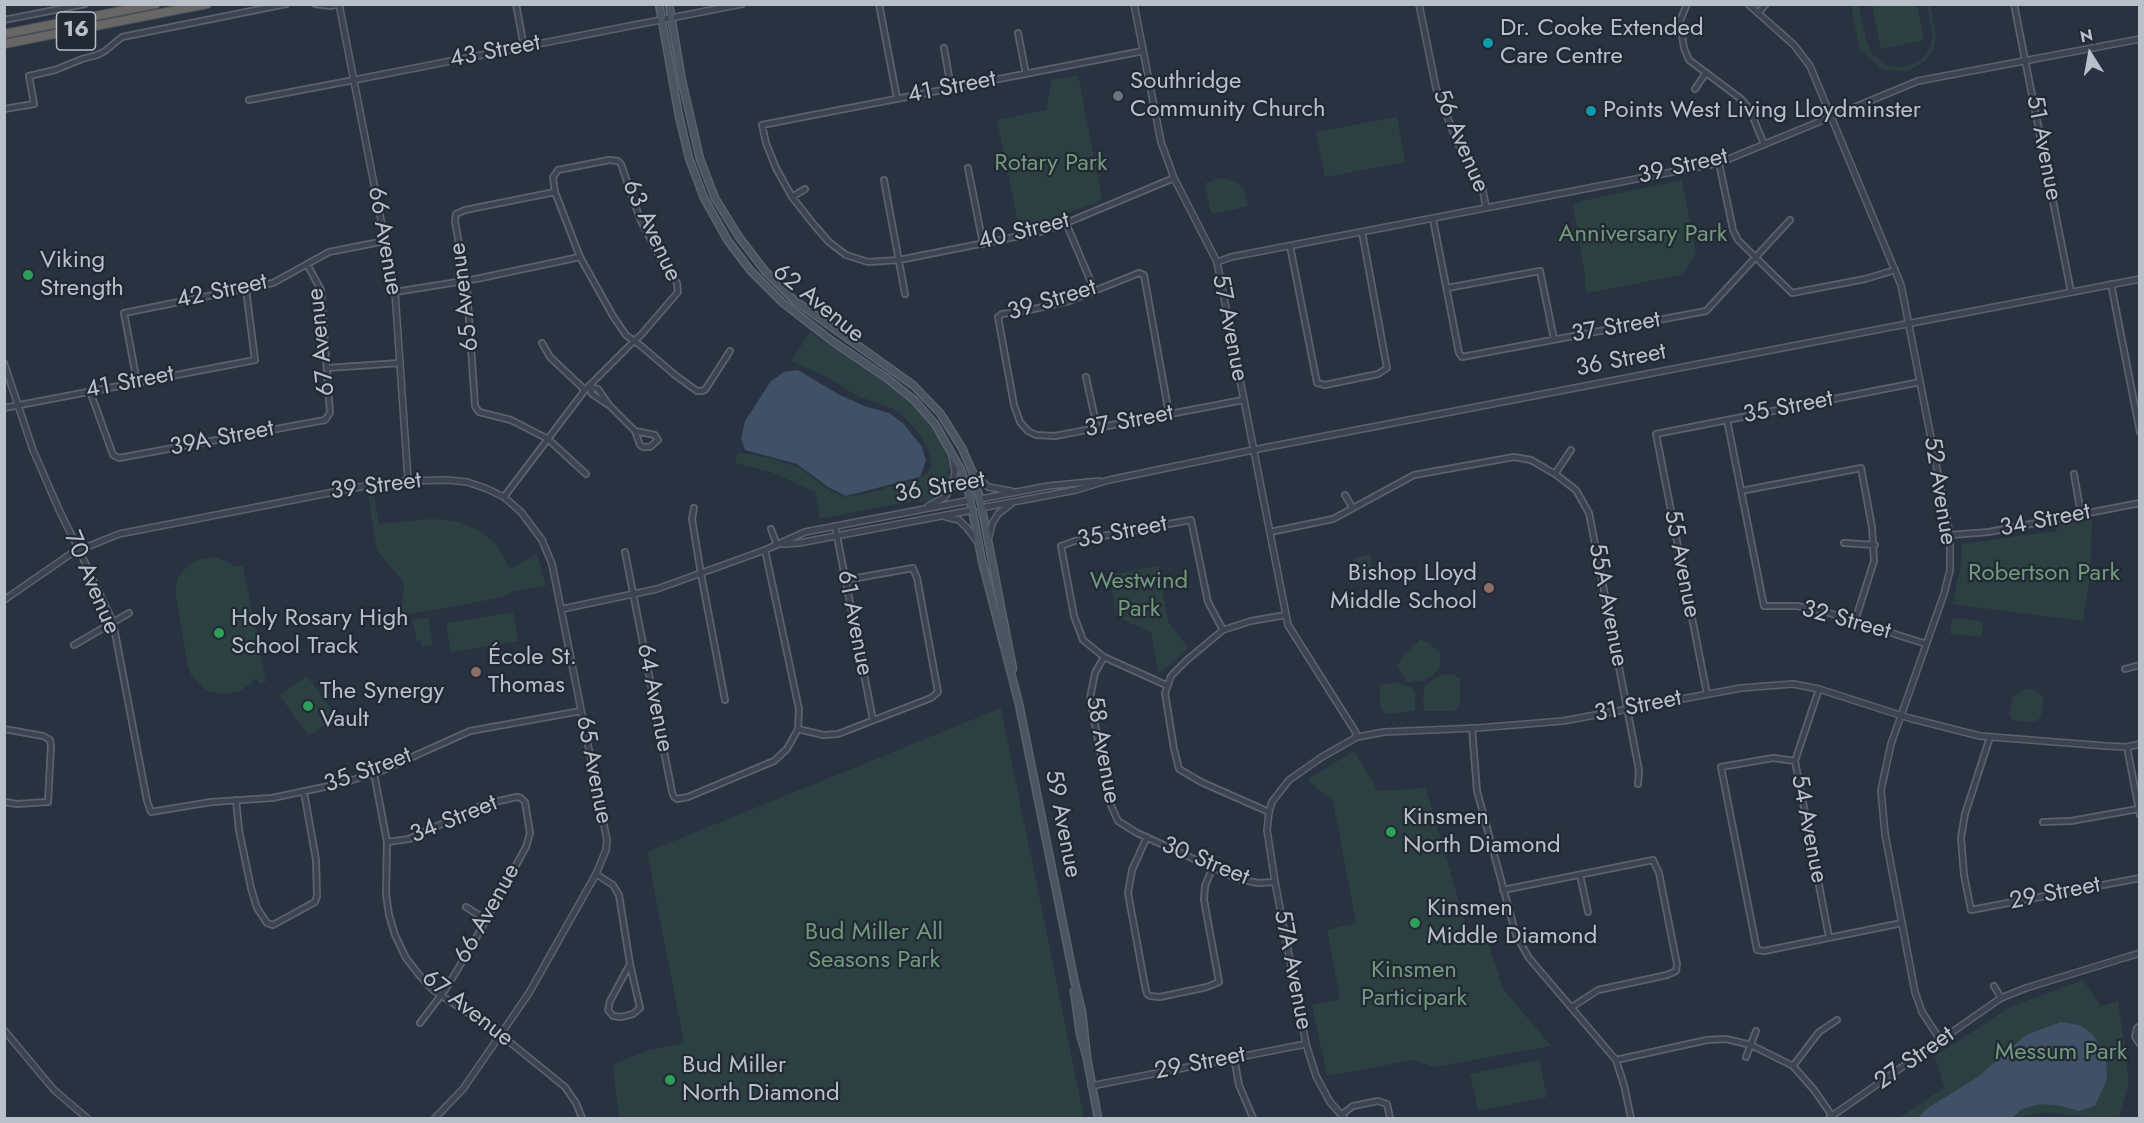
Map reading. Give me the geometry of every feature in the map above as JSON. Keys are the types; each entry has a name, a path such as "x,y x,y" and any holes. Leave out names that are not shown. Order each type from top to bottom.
{"highway":[{"name":"16","path":"4,34 156,4"},
{"name":"16","path":"4,44 207,4"}],"main road":[{"name":"62 Avenue","path":"659,4 689,158 704,198 728,241 759,280 790,310 914,400 935,424 952,452 971,500"},
{"name":"62 Avenue","path":"669,4 682,81 700,159 715,198 739,237 765,272 794,300 898,373 927,399 951,428 972,471 980,499"},
{"name":"36 Street","path":"971,500 980,499"},
{"name":"59 Avenue","path":"980,499 1013,662 1013,675"},
{"name":"59 Avenue","path":"971,500 979,545 1008,663 1013,675 1100,1119"},
{"name":"36 Street","path":"973,510 981,508"}],"street":[{"path":"4,20 85,4"},
{"path":"4,109 34,104 29,76 97,55 122,37 286,4"},
{"path":"315,4 340,5"},
{"path":"516,4 524,47"},
{"name":"43 Street","path":"249,100 742,4"},
{"path":"879,4 897,98"},
{"name":"57 Avenue","path":"1134,4 1161,142 1174,178 1217,262 1290,630 1357,737"},
{"name":"56 Avenue","path":"1419,4 1431,69 1442,106 1457,142 1482,186 1486,207"},
{"path":"1687,4 1680,21 1684,48 1689,60 1741,99 1749,108 1764,144"},
{"name":"52 Avenue","path":"1748,4 1803,55 1815,75 1901,285 1950,535 1950,570 1942,600 1887,760 1881,790 1885,834 1915,992 1922,1012 1941,1041"},
{"path":"1758,13 1766,4"},
{"name":"51 Avenue","path":"2014,4 2070,292"},
{"name":"66 Avenue","path":"340,5 395,292 408,480"},
{"path":"1018,33 1026,74"},
{"name":"39 Street","path":"1217,262 1231,257 1719,163 1918,81 2139,39"},
{"path":"944,48 951,88"},
{"name":"41 Street","path":"792,197 776,168 762,125 1143,51"},
{"path":"1695,89 1706,73"},
{"name":"63 Avenue","path":"555,192 553,177 558,170 609,160 618,161 621,164 640,219 661,260 677,283 678,292 634,341"},
{"path":"1719,163 1733,230 1738,240 1792,293 1865,279 1895,270"},
{"path":"968,168 983,244"},
{"name":"40 Street","path":"792,197 830,242 846,255 868,262 899,260 1040,232 1066,224 1174,178"},
{"path":"884,180 905,294"},
{"path":"792,197 805,189"},
{"path":"555,192 579,257 626,335 675,375 701,391 705,390 730,351"},
{"name":"65 Avenue","path":"548,439 511,420 479,412 476,406 466,281 455,220 456,214 555,192"},
{"path":"1433,219 1447,288 1540,271 1554,339"},
{"name":"37 Street","path":"1447,288 1459,353 1462,357 1706,311 1790,220"},
{"path":"1066,224 1094,290"},
{"path":"1290,246 1317,383 1325,384 1378,374 1387,368 1362,232"},
{"name":"42 Street","path":"137,382 124,313 273,283 329,252 385,241"},
{"path":"395,292 466,281 579,257"},
{"name":"67 Avenue","path":"307,264 321,290 330,413 325,420"},
{"name":"39 Street","path":"1020,422 1014,405 998,317 1002,314 1069,301 1139,273 1144,275 1169,414"},
{"name":"36 Street","path":"981,508 1076,490 1109,480 1253,450 2139,279"},
{"path":"2111,284 2139,432"},
{"name":"41 Street","path":"4,408 255,360 246,290"},
{"path":"504,497 588,388 634,341"},
{"path":"542,343 549,357 588,388 598,389 609,405 635,431 640,445 643,447 653,445 658,440 655,435 635,431"},
{"name":"70 Avenue","path":"4,363 17,406 47,483 113,622 151,812"},
{"path":"327,368 400,363"},
{"path":"1086,376 1097,428"},
{"name":"35 Street","path":"1656,434 1920,382"},
{"name":"39A Street","path":"90,391 113,455 119,458 325,420"},
{"name":"37 Street","path":"1020,422 1028,431 1045,437 1243,400"},
{"path":"1727,420 1741,491 1861,468 1875,545 1874,564 1855,621"},
{"name":"55 Avenue","path":"1656,434 1707,694"},
{"path":"548,439 586,474"},
{"path":"1270,532 1333,519 1414,475 1504,458 1522,458 1554,474 1571,450"},
{"path":"912,511 945,497 951,488 955,472 952,452"},
{"path":"972,471 988,487 1021,491"},
{"name":"55A Avenue","path":"1554,474 1576,490 1589,513 1628,709 1639,770 1638,784"},
{"path":"2074,474 2081,514"},
{"name":"39 Street","path":"4,600 80,550 135,530 375,483 408,480 467,482 504,497"},
{"name":"36 Street","path":"980,499 1048,486 1109,480"},
{"name":"32 Street","path":"1741,491 1764,606 1797,606 1826,612 1926,644"},
{"path":"1345,495 1352,507"},
{"name":"65 Avenue","path":"501,1035 530,993 596,874 606,850 607,840 552,564 542,540 521,512 504,497"},
{"name":"36 Street","path":"779,545 805,532 971,500"},
{"path":"988,541 992,524 998,514 1015,502"},
{"name":"34 Street","path":"1950,535 1989,532 2139,503"},
{"path":"694,508 692,519 725,700"},
{"name":"36 Street","path":"562,609 634,596 779,545 973,510"},
{"path":"932,517 952,517 958,520 972,533 979,545"},
{"name":"35 Street","path":"1104,657 1083,640 1076,623 1061,546 1075,541 1191,520 1208,602 1223,630"},
{"name":"61 Avenue","path":"835,526 873,720"},
{"path":"771,529 779,545"},
{"path":"1844,543 1875,545"},
{"path":"765,550 799,709 798,729 834,735 931,698 938,692 917,578 913,568 846,580"},
{"name":"64 Avenue","path":"625,552 674,797 677,799 688,797 774,761 787,749 798,729"},
{"path":"74,645 129,614"},
{"path":"1269,812 1179,769 1166,704 1166,685 1182,664 1223,630 1251,621 1286,615"},
{"path":"1104,657 1166,685"},
{"name":"58 Avenue","path":"1104,657 1095,673 1090,698 1110,803 1118,821 1137,833"},
{"path":"2124,669 2139,665"},
{"name":"31 Street","path":"1269,812 1274,799 1289,780 1322,757 1357,737 1384,732 1563,721 1707,694 1770,685 1793,684 1819,689 1968,734 1990,738 2127,747 2139,744"},
{"name":"54 Avenue","path":"1819,689 1795,761 1829,937"},
{"name":"35 Street","path":"151,812 211,801 272,798 343,783 374,773 470,731 581,711"},
{"path":"1472,728 1477,791 1510,919 1521,947 1616,1060 1631,1119"},
{"path":"4,729 43,736 50,740 51,746 48,802 17,804 4,802"},
{"name":"29 Street","path":"1990,738 1965,814 1961,838 1964,875 1971,910 2139,878"},
{"path":"2043,822 2072,821 2139,812 2127,747"},
{"path":"1795,761 1773,758 1721,767 1757,950 1764,951 1902,924"},
{"name":"67 Avenue","path":"374,773 387,842 386,894 395,934 406,958 420,976 441,996 501,1035 566,1087 582,1119"},
{"path":"236,800 248,875 257,908 267,923 273,925 315,902 317,896 315,852 304,792"},
{"name":"66 Avenue","path":"420,1023 441,996 470,950 529,840 527,811 521,798"},
{"name":"34 Street","path":"387,842 409,839 485,804 521,798"},
{"name":"57A Avenue","path":"1269,812 1268,838 1275,882 1306,1044 1316,1076 1325,1095 1342,1117"},
{"name":"30 Street","path":"1137,833 1212,869 1250,882 1275,882"},
{"path":"1146,837 1132,870 1128,893 1145,986 1150,996 1160,997 1208,987 1219,982 1204,900 1205,886 1212,869"},
{"path":"1503,890 1653,860 1659,873 1677,964 1676,971 1598,990 1572,1007"},
{"path":"596,874 614,885 619,895 640,1008 633,1014 613,1016 608,1010 610,1001 630,964"},
{"path":"1580,875 1588,912"},
{"path":"466,907 485,919"},
{"name":"27 Street","path":"1832,1118 2001,998 2139,953"},
{"path":"1994,986 2001,998"},
{"path":"1793,1066 1819,1032 1837,1020"},
{"path":"2139,1026 2135,1037 2139,1044"},
{"path":"4,1030 54,1090 87,1119"},
{"path":"1746,1057 1756,1031"},
{"path":"435,1119 463,1089 501,1035"},
{"path":"1616,1060 1707,1040 1726,1039 1751,1044 1793,1066 1815,1091 1832,1118"},
{"name":"29 Street","path":"1092,1085 1306,1044"},
{"path":"1234,1057 1239,1085 1253,1119"},
{"path":"1342,1117 1353,1106 1378,1101 1387,1104 1390,1119"}],"green space":[{"path":"1851,5 1859,5 1866,40 1872,54 1886,65 1896,67 1912,65 1922,59 1929,50 1933,36 1927,5 1930,5 1936,36 1930,55 1924,62 1907,71 1881,69 1864,51 1860,52"},
{"path":"1872,5 1917,5 1924,40 1881,49"},
{"name":"Rotary Park","path":"1078,75 1102,200 1020,231 997,120 1046,110 1052,80"},
{"path":"1397,117 1405,162 1325,177 1316,132"},
{"path":"1228,179 1244,189 1248,206 1214,214 1210,211 1205,183"},
{"name":"Anniversary Park","path":"1682,180 1696,255 1686,269 1680,275 1588,293 1585,287 1573,205 1582,201"},
{"path":"810,332 896,390 914,406 931,427 944,449 949,464 949,479 943,491 930,500 922,502 914,501 820,519 815,492 771,472 735,463 738,452 773,459 800,468 829,490 844,497 866,494 920,478 928,473 932,466 927,447 918,432 900,413 857,396 831,379 791,361"},
{"path":"374,494 379,524 432,519 454,521 477,529 496,544 510,569 537,554 546,586 511,592 503,597 401,616 404,583 377,550 368,495"},
{"name":"Robertson Park","path":"2092,519 2090,577 2083,621 1952,604 1961,567 1962,544 2056,531 2059,525"},
{"path":"1370,554 1375,579 1359,582 1354,558"},
{"name":"Holy Rosary High School Track","path":"214,557 229,562 235,567 243,565 266,682 258,683 257,678 239,691 223,694 210,692 191,675 175,590 178,577 194,561"},
{"name":"Westwind Park","path":"1158,566 1168,621 1188,648 1163,671 1158,672 1151,632 1117,617 1109,575"},
{"path":"513,612 518,641 451,652 446,623"},
{"path":"428,617 433,645 422,647 421,640 417,641 412,620"},
{"path":"1952,618 1983,621 1982,637 1950,634"},
{"path":"1420,640 1429,643 1440,653 1440,666 1434,675 1422,681 1407,682 1397,666 1403,655"},
{"path":"1452,674 1460,679 1460,704 1454,711 1424,711 1425,685 1439,676"},
{"name":"The Synergy Vault","path":"307,676 336,716 309,736 279,695"},
{"path":"1396,682 1411,687 1415,692 1415,711 1385,714 1380,708 1380,685"},
{"path":"2026,688 2040,694 2044,700 2041,717 2029,722 2012,720 2009,714 2012,697"},
{"name":"Bud Miller All Seasons Park","path":"1001,708 1084,1118 619,1118 613,1064 646,1051 684,1043 647,852"},
{"name":"Kinsmen Participark","path":"1354,751 1378,791 1426,788 1468,933 1484,930 1503,989 1551,1046 1434,1067 1413,1060 1327,1076 1312,1005 1340,999 1327,930 1356,923 1333,801 1307,780"},
{"name":"Messum Park","path":"2083,980 2101,1006 2118,1001 2129,1082 2119,1118 2096,1118 2045,1112 2021,1118 1899,1118 1944,1088 1935,1056 2010,1007"},
{"path":"1539,1060 1547,1097 1478,1111 1470,1074"}],"water":[{"path":"798,370 838,394 864,406 889,413 903,423 922,447 926,461 920,477 846,496 828,487 797,464 745,450 741,438 745,421 771,381 784,372"},
{"path":"2061,1022 2080,1025 2093,1035 2106,1056 2107,1079 2095,1106 2079,1111 2041,1104 2022,1109 2012,1118 1918,1118 1926,1109 1978,1077 2026,1035"}],"place":[{"name":"Dr. Cooke Extended Care Centre","path":"1488,43"},
{"name":"Southridge Community Church","path":"1118,96"},
{"name":"Points West Living Lloydminster","path":"1591,111"},
{"name":"Viking Strength","path":"28,275"},
{"name":"Bishop Lloyd Middle School","path":"1489,588"},
{"name":"Holy Rosary High School Track","path":"219,633"},
{"name":"École St. Thomas","path":"476,672"},
{"name":"The Synergy Vault","path":"308,706"},
{"name":"Kinsmen North Diamond","path":"1391,832"},
{"name":"Kinsmen Middle Diamond","path":"1415,923"},
{"name":"Bud Miller North Diamond","path":"670,1080"}]}
